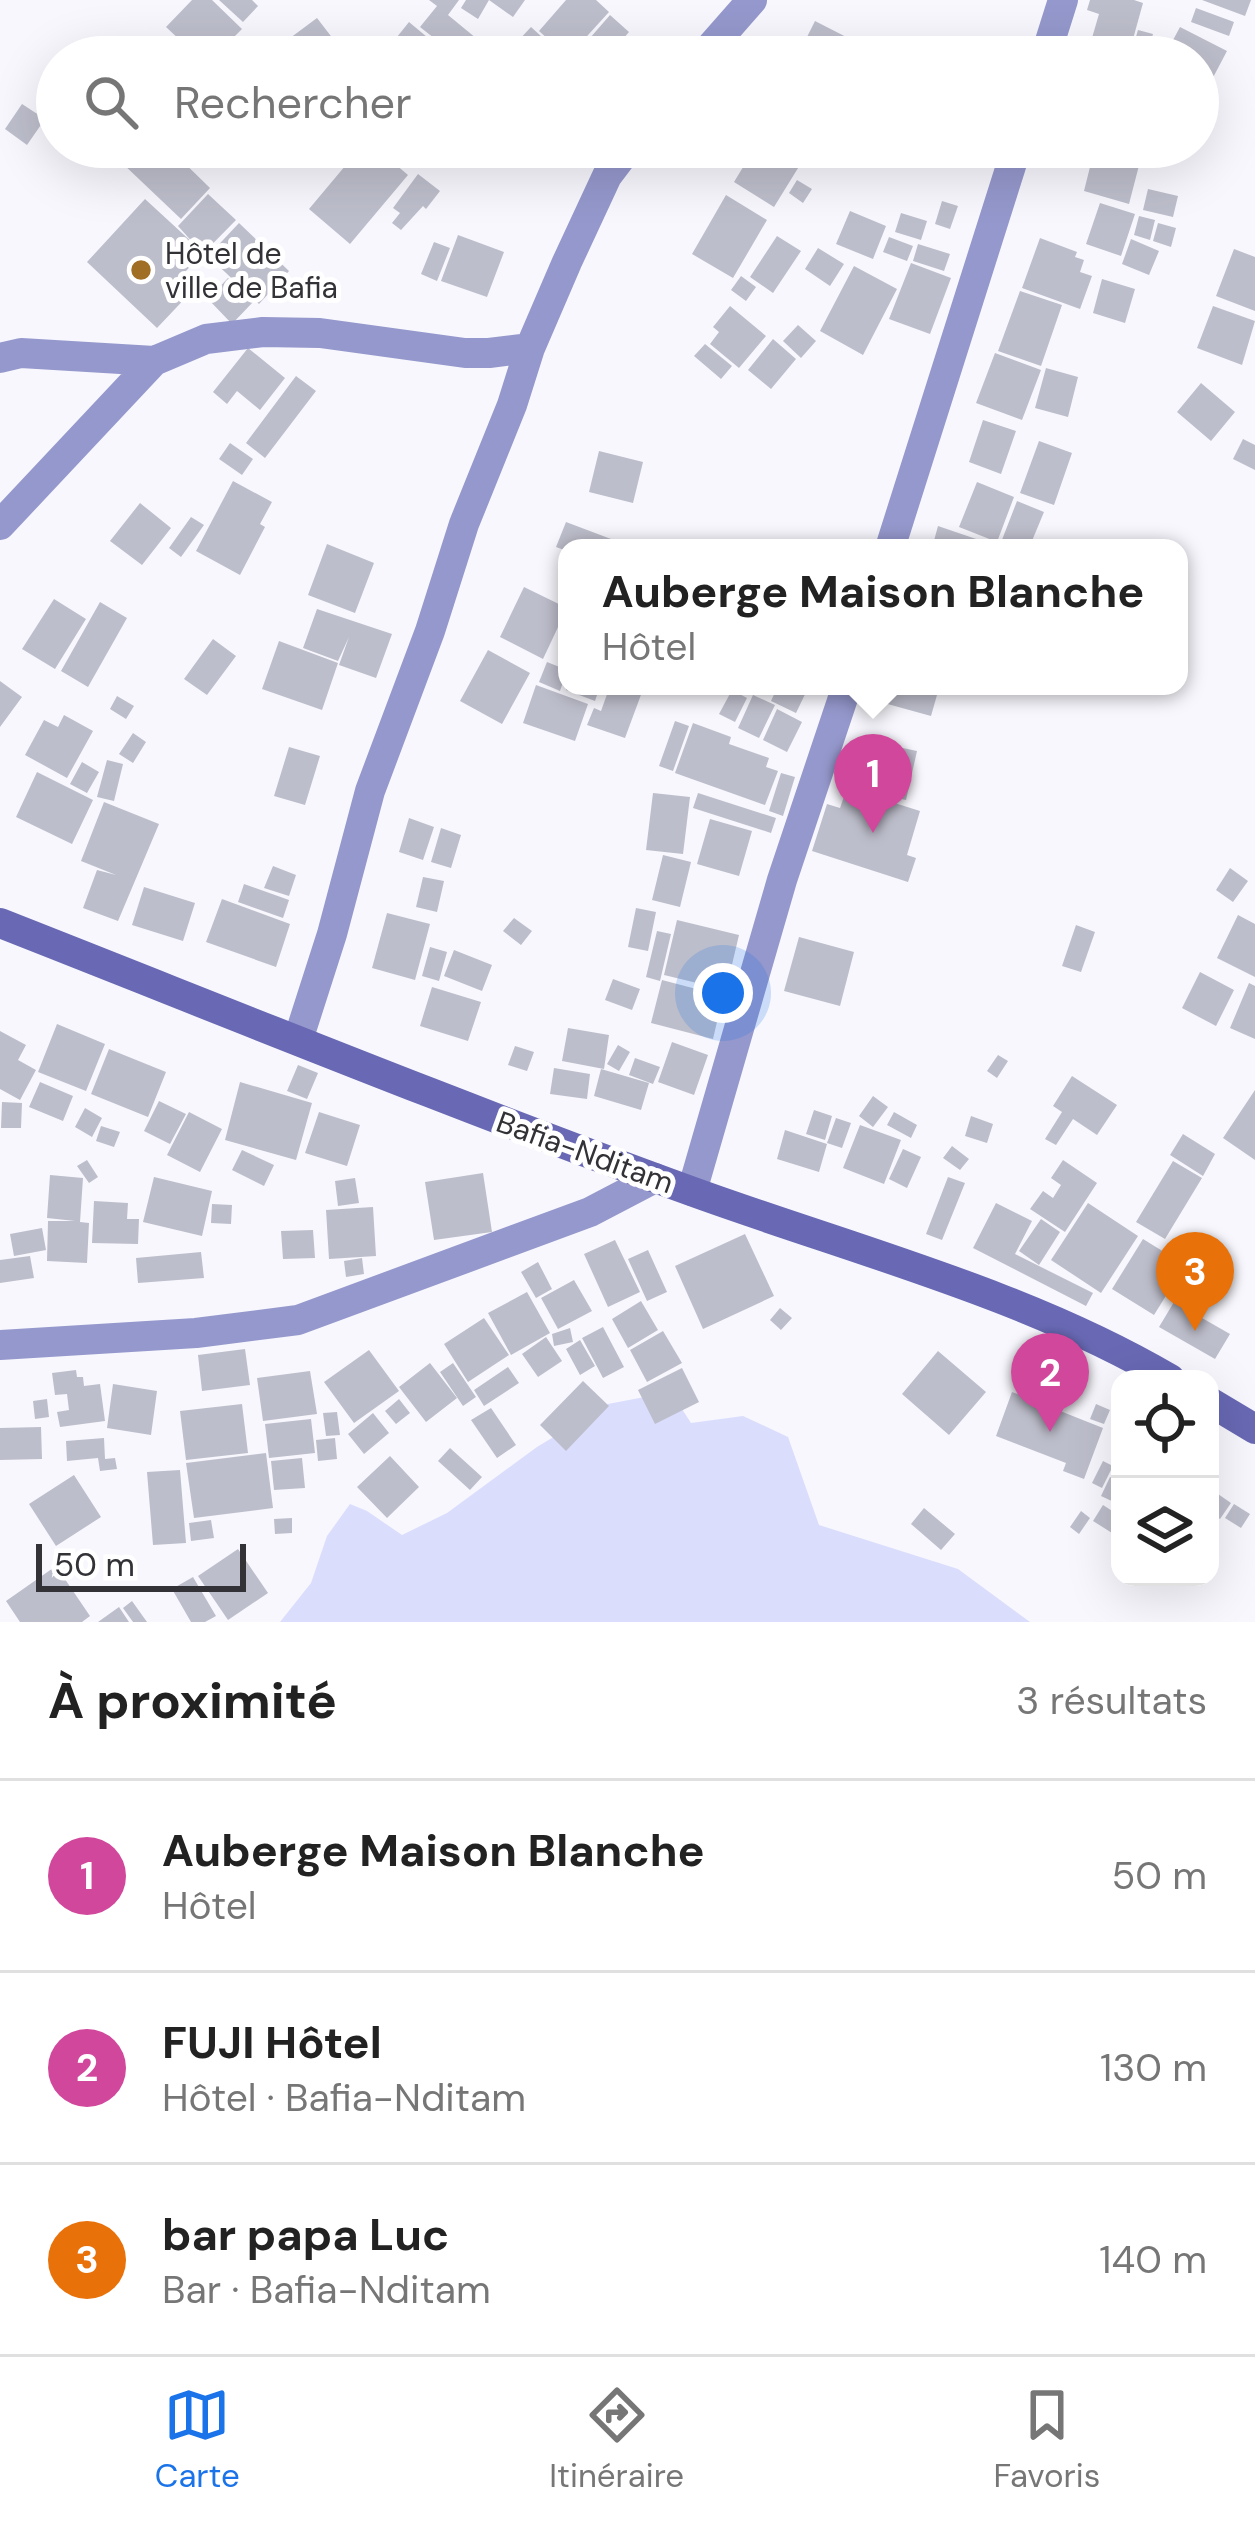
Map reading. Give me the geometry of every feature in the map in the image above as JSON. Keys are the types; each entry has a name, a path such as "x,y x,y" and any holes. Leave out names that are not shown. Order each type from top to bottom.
{"main road":[{"name":"Bafia-Nditam","path":"0,923 656,1178 1026,1309 1154,1370"},
{"path":"1219,1407 1255,1429"}],"street":[{"path":"720,36 752,0"},
{"path":"1052,36 1063,0"},
{"path":"298,1040 370,791 430,632 464,524 530,348 613,168"},
{"path":"893,539 1010,168"},
{"path":"0,525 154,361 206,339 263,332 320,333 465,353 530,348"},
{"path":"0,358 21,353 154,361"},
{"path":"692,1191 782,880 844,695"},
{"path":"0,1345 196,1333 298,1320 590,1213 656,1178"}],"shaded area":[{"path":"671,1392 691,1423 743,1416 788,1437 819,1525 958,1569 1030,1622 280,1622 311,1583 327,1536 350,1504 402,1535 447,1513 537,1447 608,1404"}],"building":[{"path":"192,0 212,0 242,29 235,36 176,36 166,27"},
{"path":"219,0 252,0 258,6 243,22"},
{"path":"429,0 459,0 448,15 474,36 431,36 420,27 437,6"},
{"path":"466,0 489,0 478,19 461,8"},
{"path":"489,0 525,0 513,17"},
{"path":"566,0 596,0 609,12 587,36 545,36 539,31"},
{"path":"1090,0 1143,3 1134,36 1093,36 1099,14 1087,10"},
{"path":"1202,0 1251,0 1245,16"},
{"path":"1196,8 1234,22 1229,36 1191,22"},
{"path":"610,15 629,32 626,36 592,36"},
{"path":"317,18 331,36 293,36"},
{"path":"815,21 844,36 808,36"},
{"path":"409,22 426,36 398,36"},
{"path":"1180,27 1198,36 1175,36"},
{"path":"22,104 36,113 36,132 27,145 5,129"},
{"path":"127,168 190,168 210,188 181,219"},
{"path":"343,168 400,168 408,175 350,244 309,209"},
{"path":"742,168 798,168 774,207 734,182"},
{"path":"1090,168 1138,168 1129,204 1084,191"},
{"path":"418,174 440,191 401,230 392,223 400,213 393,208"},
{"path":"797,180 812,189 803,203 789,193"},
{"path":"1148,189 1178,196 1173,217 1143,210"},
{"name":"Hôtel de ville de Bafia","path":"208,194 236,220 180,277 193,290 157,328 87,262 145,199 195,245 178,226"},
{"path":"726,195 767,220 733,278 692,254"},
{"path":"942,201 958,206 950,229 935,224"},
{"path":"1100,203 1135,214 1121,256 1086,244"},
{"path":"850,211 886,226 873,259 836,244"},
{"path":"901,213 927,221 921,240 895,232"},
{"path":"1139,216 1155,220 1150,240 1134,235"},
{"path":"239,223 289,271 259,304 208,256"},
{"path":"1158,223 1176,228 1171,247 1153,241"},
{"path":"458,235 504,252 487,297 441,281"},
{"path":"777,236 801,251 773,293 750,277"},
{"path":"889,237 913,246 907,261 883,252"},
{"path":"1040,238 1077,252 1075,257 1084,260 1080,272 1092,276 1080,309 1022,288"},
{"path":"1131,239 1159,251 1149,275 1122,264"},
{"path":"434,242 450,248 437,281 421,274"},
{"path":"918,244 950,254 944,271 913,261"},
{"path":"818,248 844,264 830,286 805,269"},
{"path":"1234,249 1255,257 1255,311 1216,296"},
{"path":"911,263 951,278 930,334 889,319"},
{"path":"854,266 897,289 863,355 820,331"},
{"path":"741,276 756,287 746,301 731,290"},
{"path":"228,278 253,302 232,324 208,299"},
{"path":"1102,279 1135,289 1125,323 1093,313"},
{"path":"1020,291 1062,305 1041,366 998,351"},
{"path":"730,306 766,336 739,368 710,344 719,332 713,327"},
{"path":"1213,306 1255,321 1242,365 1197,348"},
{"path":"798,325 816,341 801,358 783,341"},
{"path":"773,339 796,359 771,389 748,370"},
{"path":"705,344 732,366 721,379 694,356"},
{"path":"248,348 285,378 260,410 237,391 227,404 213,392"},
{"path":"995,353 1041,370 1022,420 976,403"},
{"path":"1046,368 1078,377 1068,417 1035,408"},
{"path":"296,376 316,391 265,458 246,443"},
{"path":"1201,383 1235,412 1211,441 1177,412"},
{"path":"983,420 1016,431 1001,474 969,462"},
{"path":"1243,439 1255,445 1255,470 1233,459"},
{"path":"1039,441 1072,453 1054,505 1020,493"},
{"path":"230,443 253,459 242,475 219,459"},
{"path":"599,451 643,462 633,503 589,492"},
{"path":"233,481 272,502 260,524 265,527 240,575 196,551"},
{"path":"977,482 1014,497 998,539 959,527"},
{"path":"1017,501 1044,512 1033,539 1002,539"},
{"path":"140,503 171,528 142,565 110,541"},
{"path":"191,517 204,525 181,557 169,548"},
{"path":"566,522 611,539 559,539"},
{"path":"938,526 976,539 934,539"},
{"path":"327,544 374,563 355,613 308,595"},
{"path":"524,587 558,604 558,627 543,659 500,637"},
{"path":"54,599 86,619 55,669 22,649"},
{"path":"100,602 127,618 88,687 61,671"},
{"path":"317,609 392,634 376,678 339,665 349,637 338,661 303,648"},
{"path":"213,639 236,656 207,695 184,679"},
{"path":"279,641 338,663 322,710 262,689"},
{"path":"488,650 530,673 502,724 460,701"},
{"path":"547,662 558,666 558,690 539,682"},
{"path":"0,681 22,697 0,727"},
{"path":"536,685 588,704 575,741 523,723"},
{"path":"607,695 641,695 625,738 587,725 594,708 601,711"},
{"path":"729,695 747,698 735,722 719,714"},
{"path":"753,695 775,705 759,738 738,728"},
{"path":"774,695 805,695 796,713 771,701"},
{"path":"886,695 937,695 931,716 884,703"},
{"path":"117,696 134,706 126,719 110,709"},
{"path":"777,709 802,722 787,752 763,740"},
{"path":"64,715 93,731 67,778 25,755 44,720 58,727"},
{"path":"675,721 689,726 673,771 659,766"},
{"path":"693,723 731,737 729,744 769,758 766,767 778,771 765,805 675,773"},
{"path":"133,733 146,742 133,763 119,754"},
{"path":"874,742 917,751 906,800 863,791"},
{"path":"289,747 320,756 305,805 274,796"},
{"path":"107,760 123,764 114,801 97,797"},
{"path":"82,762 99,772 87,793 70,784"},
{"path":"37,772 93,800 72,844 16,817"},
{"path":"781,773 795,777 783,816 769,811"},
{"path":"847,788 920,811 907,855 916,858 908,882 812,851 827,804 840,808"},
{"path":"653,793 690,797 683,854 646,850"},
{"path":"698,793 776,818 771,833 693,808"},
{"path":"104,802 159,824 118,921 83,908 97,870 116,875 81,861"},
{"path":"409,818 434,827 423,860 399,852"},
{"path":"710,819 752,831 739,876 697,864"},
{"path":"441,828 461,835 451,868 431,862"},
{"path":"663,855 691,862 680,907 652,900"},
{"path":"273,866 296,875 289,896 264,888"},
{"path":"1230,868 1248,881 1233,902 1216,890"},
{"path":"423,877 444,881 437,912 416,907"},
{"path":"244,884 289,900 283,918 238,902"},
{"path":"144,887 195,903 183,941 132,925"},
{"path":"222,899 290,924 276,967 206,942"},
{"path":"636,908 656,912 648,951 628,947"},
{"path":"387,913 430,924 415,980 372,968"},
{"path":"1238,915 1255,924 1255,977 1217,958"},
{"path":"514,918 532,931 521,945 503,931"},
{"path":"677,920 739,935 726,990 664,975"},
{"path":"1076,925 1095,932 1081,972 1062,966"},
{"path":"657,931 671,934 660,981 646,977"},
{"path":"799,937 854,952 840,1006 784,991"},
{"path":"430,947 447,952 439,981 422,976"},
{"path":"454,950 492,965 482,991 444,976"},
{"path":"1200,972 1234,990 1216,1026 1182,1008"},
{"path":"613,979 640,989 632,1010 605,1000"},
{"path":"662,980 723,996 713,1039 651,1023"},
{"path":"1249,983 1255,986 1255,1039 1230,1028"},
{"path":"432,987 481,1002 468,1041 420,1026"},
{"path":"57,1024 105,1044 86,1091 38,1072"},
{"path":"568,1028 609,1035 604,1069 562,1061"},
{"path":"0,1031 26,1045 18,1060 36,1070 20,1100 0,1089"},
{"path":"672,1042 708,1055 694,1095 658,1082"},
{"path":"618,1045 630,1052 619,1071 607,1064"},
{"path":"515,1046 534,1052 527,1071 508,1065"},
{"path":"109,1049 166,1072 148,1117 91,1094"},
{"path":"998,1055 1008,1061 997,1078 987,1071"},
{"path":"635,1058 660,1067 653,1084 629,1075"},
{"path":"298,1065 318,1073 307,1099 287,1091"},
{"path":"554,1068 590,1074 587,1099 550,1094"},
{"path":"601,1069 649,1083 641,1110 594,1096"},
{"path":"1072,1076 1117,1105 1097,1135 1073,1119 1056,1145 1045,1139 1062,1112 1053,1106"},
{"path":"40,1082 73,1096 63,1121 29,1107"},
{"path":"240,1082 312,1103 296,1160 225,1140"},
{"path":"1255,1090 1255,1160 1223,1138"},
{"path":"873,1096 888,1107 873,1127 859,1116"},
{"path":"159,1101 186,1114 170,1144 144,1131"},
{"path":"2,1102 22,1103 21,1128 1,1128"},
{"path":"85,1108 102,1118 92,1137 75,1127"},
{"path":"814,1110 832,1116 825,1140 806,1134"},
{"path":"189,1112 222,1129 200,1172 167,1155"},
{"path":"319,1112 360,1125 347,1166 305,1153"},
{"path":"894,1112 917,1125 911,1138 887,1125"},
{"path":"971,1116 993,1124 987,1143 965,1136"},
{"path":"836,1118 851,1123 842,1148 827,1143"},
{"path":"860,1125 901,1140 884,1184 843,1168"},
{"path":"101,1126 120,1132 114,1147 96,1141"},
{"path":"785,1130 827,1144 819,1172 777,1159"},
{"path":"1183,1134 1215,1154 1203,1176 1170,1155"},
{"path":"952,1146 969,1159 960,1170 943,1158"},
{"path":"903,1149 921,1157 907,1188 889,1179"},
{"path":"242,1150 274,1165 264,1186 232,1170"},
{"path":"87,1160 98,1177 89,1183 77,1166"},
{"path":"1063,1160 1097,1183 1065,1232 1030,1209 1043,1191 1053,1198 1061,1185 1051,1178"},
{"path":"1173,1161 1202,1178 1165,1239 1136,1222"},
{"path":"483,1173 492,1232 434,1240 425,1182"},
{"path":"50,1175 83,1178 80,1222 89,1223 87,1263 47,1261 48,1221 75,1221 47,1218"},
{"path":"154,1177 212,1191 202,1236 143,1222"},
{"path":"948,1177 965,1183 942,1240 926,1234"},
{"path":"355,1178 359,1203 338,1206 335,1181"},
{"path":"94,1201 128,1203 127,1219 139,1219 138,1244 92,1243"},
{"path":"996,1203 1032,1221 1015,1254 1093,1293 1086,1306 973,1248"},
{"path":"1088,1203 1138,1236 1101,1293 1051,1260"},
{"path":"212,1204 232,1205 231,1224 211,1223"},
{"path":"373,1207 376,1256 329,1259 326,1210"},
{"path":"1041,1219 1060,1232 1039,1265 1019,1251"},
{"path":"42,1228 46,1250 14,1256 10,1234"},
{"path":"313,1230 315,1258 283,1259 281,1231"},
{"path":"745,1234 774,1296 703,1329 675,1266"},
{"path":"1143,1239 1185,1265 1154,1315 1112,1289"},
{"path":"615,1240 640,1292 608,1307 584,1254"},
{"path":"648,1250 667,1292 647,1301 628,1259"},
{"path":"201,1252 204,1278 138,1283 136,1258"},
{"path":"30,1256 34,1278 0,1283 0,1260"},
{"path":"362,1258 364,1274 346,1277 344,1261"},
{"path":"538,1262 552,1289 536,1298 521,1272"},
{"path":"574,1280 592,1311 558,1329 541,1298"},
{"path":"527,1292 550,1333 511,1355 488,1313"},
{"path":"641,1301 658,1330 628,1348 612,1319"},
{"path":"1174,1302 1230,1334 1215,1359 1159,1327"},
{"path":"780,1308 792,1318 781,1330 770,1320"},
{"path":"484,1318 509,1355 468,1382 444,1344"},
{"path":"603,1327 624,1367 603,1378 582,1338"},
{"path":"570,1328 573,1342 554,1346 552,1334"},
{"path":"663,1331 682,1363 647,1382 630,1350"},
{"path":"546,1337 562,1361 538,1377 522,1354"},
{"path":"580,1340 595,1366 580,1375 566,1349"},
{"path":"245,1349 250,1385 202,1391 198,1355"},
{"path":"369,1350 399,1391 354,1423 324,1382"},
{"path":"938,1351 986,1392 949,1435 902,1394"},
{"path":"430,1363 457,1398 426,1422 399,1387"},
{"path":"453,1363 476,1397 463,1406 440,1372"},
{"path":"508,1367 519,1383 484,1406 474,1390"},
{"path":"682,1368 699,1402 655,1424 638,1390"},
{"path":"76,1370 84,1386 100,1384 105,1421 60,1427 57,1412 69,1410 67,1394 55,1395 52,1373"},
{"path":"310,1371 317,1414 263,1421 257,1378"},
{"path":"583,1381 609,1406 566,1451 540,1425"},
{"path":"113,1384 157,1391 151,1435 107,1428"},
{"path":"1012,1392 1103,1428 1084,1479 1063,1471 1066,1463 996,1436"},
{"path":"47,1399 49,1417 35,1419 33,1401"},
{"path":"399,1399 410,1413 396,1424 385,1411"},
{"path":"242,1404 248,1453 186,1460 180,1411"},
{"path":"1096,1404 1110,1410 1104,1424 1090,1419"},
{"path":"491,1408 516,1445 497,1458 471,1420"},
{"path":"337,1412 340,1435 326,1436 323,1413"},
{"path":"373,1413 389,1433 364,1454 348,1434"},
{"path":"311,1419 315,1453 269,1458 265,1424"},
{"path":"41,1427 42,1459 0,1460 0,1428"},
{"path":"104,1438 105,1459 115,1458 117,1469 100,1471 98,1458 67,1461 66,1441"},
{"path":"335,1438 337,1459 318,1461 316,1440"},
{"path":"450,1448 482,1477 470,1490 438,1461"},
{"path":"266,1453 273,1508 194,1518 186,1463"},
{"path":"390,1456 419,1487 387,1518 357,1487"},
{"path":"302,1458 305,1488 274,1490 271,1461"},
{"path":"1103,1461 1111,1465 1102,1488 1092,1483"},
{"path":"180,1470 186,1543 153,1545 147,1472"},
{"path":"74,1475 101,1517 56,1546 29,1504"},
{"path":"1110,1477 1111,1478 1111,1501 1101,1496"},
{"path":"1219,1495 1231,1503 1219,1518"},
{"path":"1234,1504 1250,1514 1241,1528 1225,1518"},
{"path":"1103,1505 1111,1510 1111,1532 1093,1521"},
{"path":"924,1508 955,1534 941,1550 911,1524"},
{"path":"1081,1511 1090,1518 1079,1534 1070,1527"},
{"path":"292,1518 292,1533 275,1534 274,1519"},
{"path":"211,1520 214,1538 191,1541 189,1523"},
{"path":"238,1549 268,1593 228,1620 198,1576"},
{"path":"56,1566 90,1616 82,1622 20,1622 6,1601"},
{"path":"193,1577 216,1616 205,1622 191,1622 172,1589"},
{"path":"132,1601 147,1622 133,1622 123,1608"},
{"path":"119,1607 129,1622 98,1622"}],"place":[{"name":"Hôtel de ville de Bafia","path":"141,270"},
{"name":"Auberge Maison Blanche","path":"873,833"},
{"name":"bar papa Luc","path":"1195,1331"},
{"name":"FUJI Hôtel","path":"1050,1432"}]}
